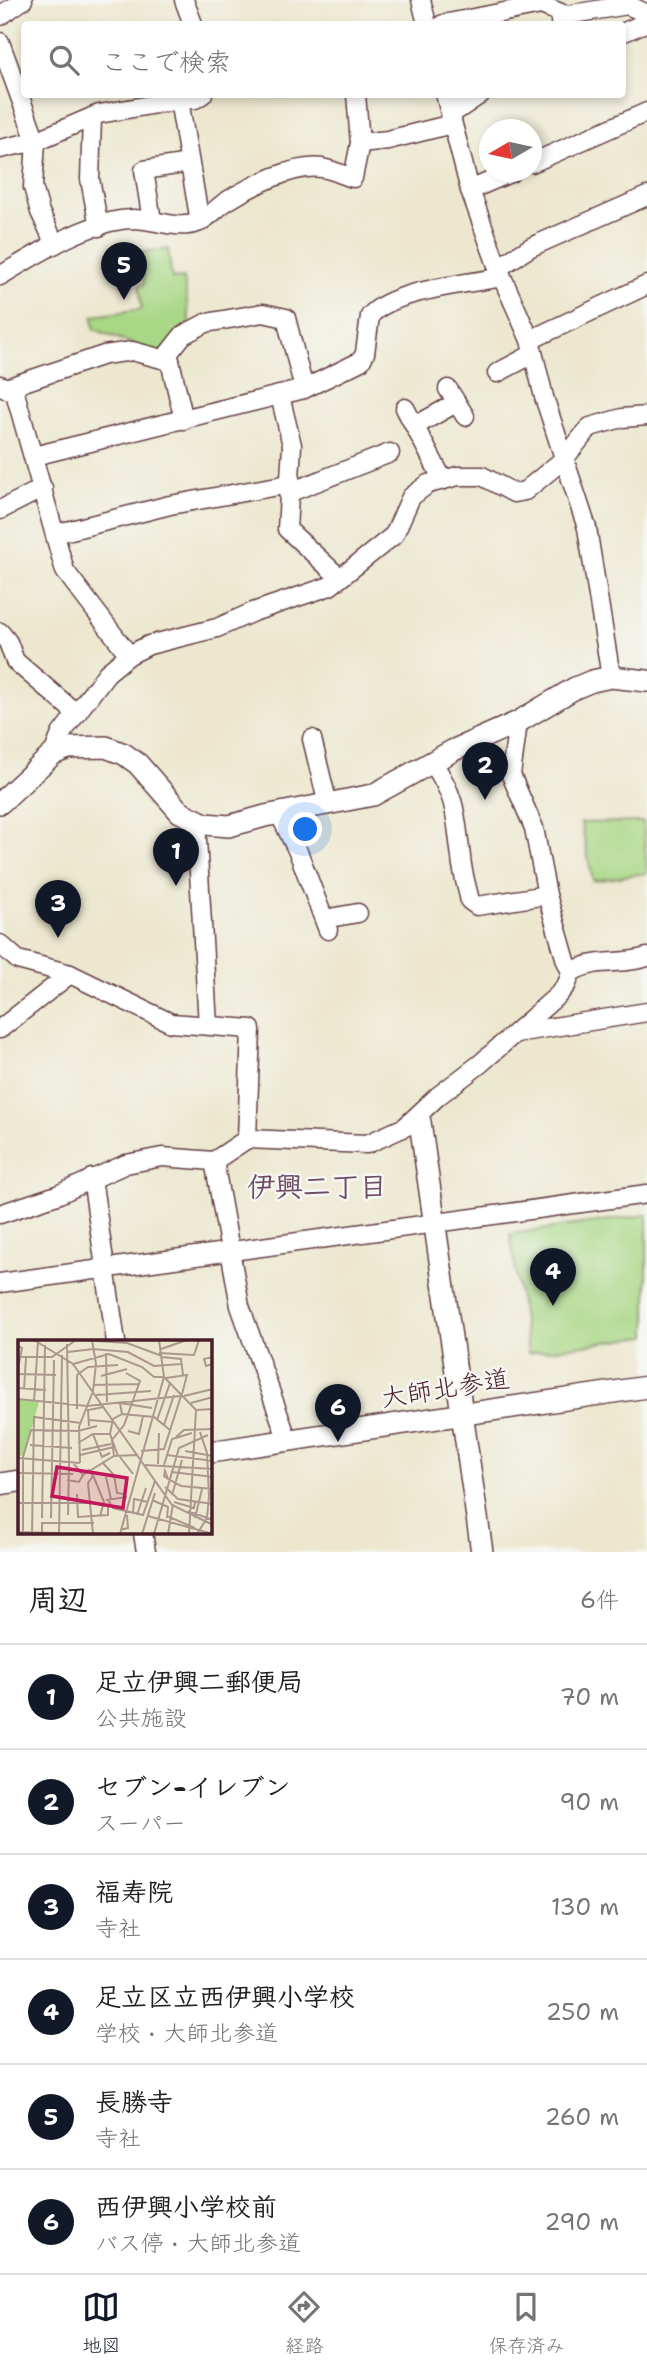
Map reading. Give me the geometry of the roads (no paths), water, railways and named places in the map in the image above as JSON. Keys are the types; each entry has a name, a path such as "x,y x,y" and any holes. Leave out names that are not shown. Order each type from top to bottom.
{"street":[{"path":"0,16 23,0"},
{"path":"184,0 191,21"},
{"path":"421,0 426,21"},
{"path":"445,21 541,5 562,20 628,5 647,14"},
{"path":"626,31 647,22"},
{"path":"0,42 36,141 33,187 40,212 55,244"},
{"path":"0,149 36,141 92,117 197,98"},
{"path":"0,276 55,244 99,227 131,219 186,226 200,222 226,201 285,173 304,168 323,168 353,178 359,144 356,98"},
{"path":"446,98 470,190 500,272 532,347 544,397 587,528 611,677"},
{"path":"359,144 388,140 451,120 476,98"},
{"path":"179,100 200,222"},
{"path":"542,158 647,112"},
{"path":"92,117 90,179 99,227"},
{"path":"152,221 144,170 189,163"},
{"path":"470,190 489,182"},
{"path":"34,456 304,389 361,361 365,353 370,316 382,305 500,272 531,247 647,196"},
{"path":"497,373 532,347 647,285"},
{"path":"184,420 169,354 183,335 206,323 263,313 286,318 304,389"},
{"path":"3,386 104,355 132,351 170,361"},
{"path":"3,386 15,393 65,571 129,655"},
{"path":"280,396 292,445 287,529 340,578"},
{"path":"415,426 456,403"},
{"path":"405,408 443,480"},
{"path":"53,754 57,740 107,673 129,655 149,645 217,628 253,612 330,586 394,535 411,497 428,484 458,476 482,476 514,493 526,491 564,459 590,427 622,418 647,416"},
{"path":"55,534 170,505 289,489 390,453"},
{"path":"0,510 43,488"},
{"path":"0,632 8,642 15,661 77,714"},
{"path":"0,803 53,754 68,748 106,747 124,754 138,764 180,812 196,821 218,827 229,826 279,813 373,796 454,750 518,722 575,688 611,677 647,681"},
{"path":"0,1214 57,1195 126,1164 162,1157 214,1161 247,1139 367,1144 419,1118 438,1096 480,1064 558,995 567,984 571,972 547,895 534,828 511,775 518,722"},
{"path":"312,739 327,805"},
{"path":"433,763 447,784 457,812 461,859 470,901 477,906 547,895"},
{"path":"279,813 299,854 326,925 358,913"},
{"path":"196,821 208,1025"},
{"path":"0,944 18,960 70,974 171,1023 251,1029 247,1139"},
{"path":"571,972 597,962 647,957"},
{"path":"0,1029 70,974"},
{"path":"514,1033 647,1012"},
{"path":"419,1118 482,1552"},
{"path":"214,1161 240,1306 288,1441"},
{"path":"92,1178 116,1340"},
{"path":"0,1283 647,1194"},
{"name":"大師北参道","path":"212,1452 647,1387"},
{"path":"0,1483 18,1481"},
{"path":"143,1534 146,1552"}],"place":[{"name":"長勝寺","path":"124,300"},
{"name":"セブン-イレブン","path":"485,800"},
{"name":"足立伊興二郵便局","path":"176,886"},
{"name":"福寿院","path":"58,938"},
{"name":"足立区立西伊興小学校","path":"553,1306"},
{"name":"西伊興小学校前","path":"338,1442"}],"district":[{"name":"伊興二丁目","path":"317,1186"}]}
